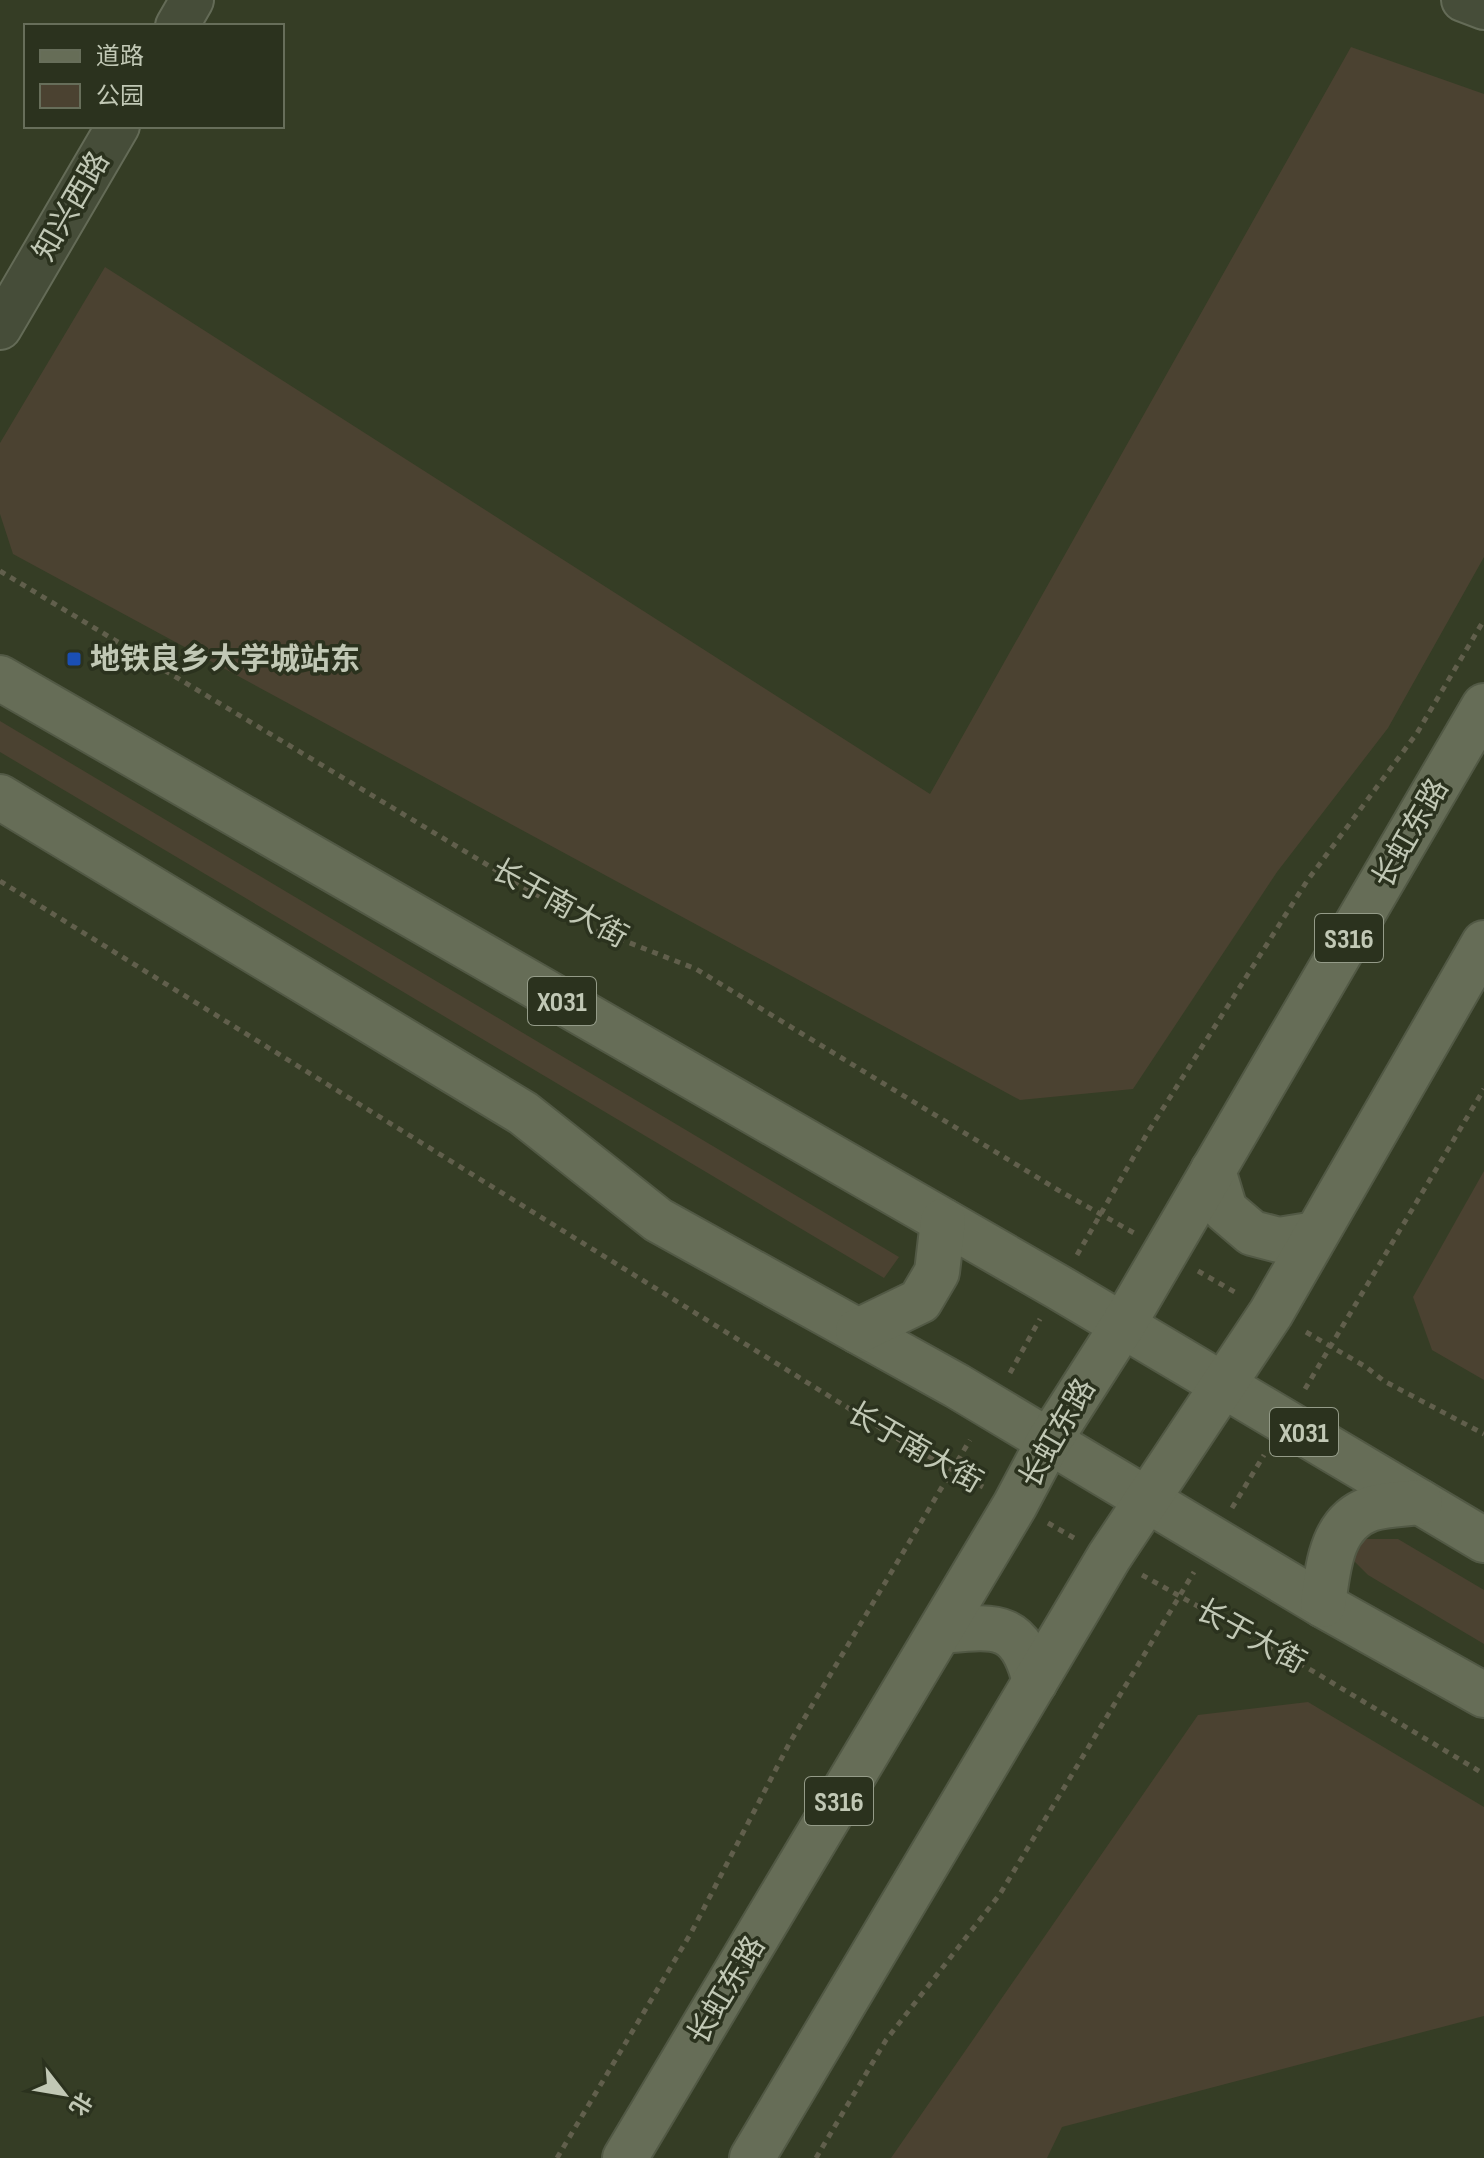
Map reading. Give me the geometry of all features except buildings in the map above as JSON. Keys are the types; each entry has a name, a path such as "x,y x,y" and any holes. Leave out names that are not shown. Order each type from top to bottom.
{"main road":[{"name":"X031","path":"0,678 1123,1325 1484,1540"},
{"name":"长虹东路","path":"625,2158 941,1631 1049,1441 1123,1325 1484,706"},
{"path":"0,797 523,1113 658,1220 957,1386 1049,1441"},
{"path":"752,2158 1109,1557 1271,1313 1484,943"},
{"path":"1213,1170 1225,1210 1252,1233 1279,1240 1316,1234"},
{"path":"858,1331 920,1301 937,1272 943,1221"},
{"name":"长于大街","path":"1049,1441 1323,1605 1484,1695"},
{"path":"1323,1605 1330,1556 1343,1528 1369,1509 1420,1502"},
{"path":"941,1631 986,1627 1010,1634 1028,1655 1035,1682"}],"street":[{"path":"178,24 192,0"},
{"path":"1463,0 1484,8"},
{"name":"知兴西路","path":"0,328 117,128"}],"path":[{"name":"长于南大街","path":"0,571 592,928 696,969 1165,1252"},
{"name":"长于南大街","path":"0,881 903,1442 1015,1505"},
{"path":"816,2158 886,2040 1000,1894 1484,1089"},
{"path":"1165,1252 1331,1346 1384,1381 1484,1434"},
{"name":"长于大街","path":"1015,1505 1301,1664 1484,1774"}],"green space":[{"path":"1351,47 1484,94 1484,557 1388,728 1277,872 1133,1089 1020,1100 13,554 0,514 0,443 105,267 930,794"},
{"path":"0,721 899,1257 884,1278 0,752"},
{"path":"1484,1171 1484,1380 1432,1350 1413,1297"},
{"path":"1365,1539 1398,1539 1484,1590 1484,1644 1368,1575 1350,1557"},
{"path":"1308,1702 1484,1807 1484,2016 1062,2127 1047,2158 891,2158 1198,1715"}],"place":[{"name":"地铁良乡大学城站东","path":"74,659"}]}
